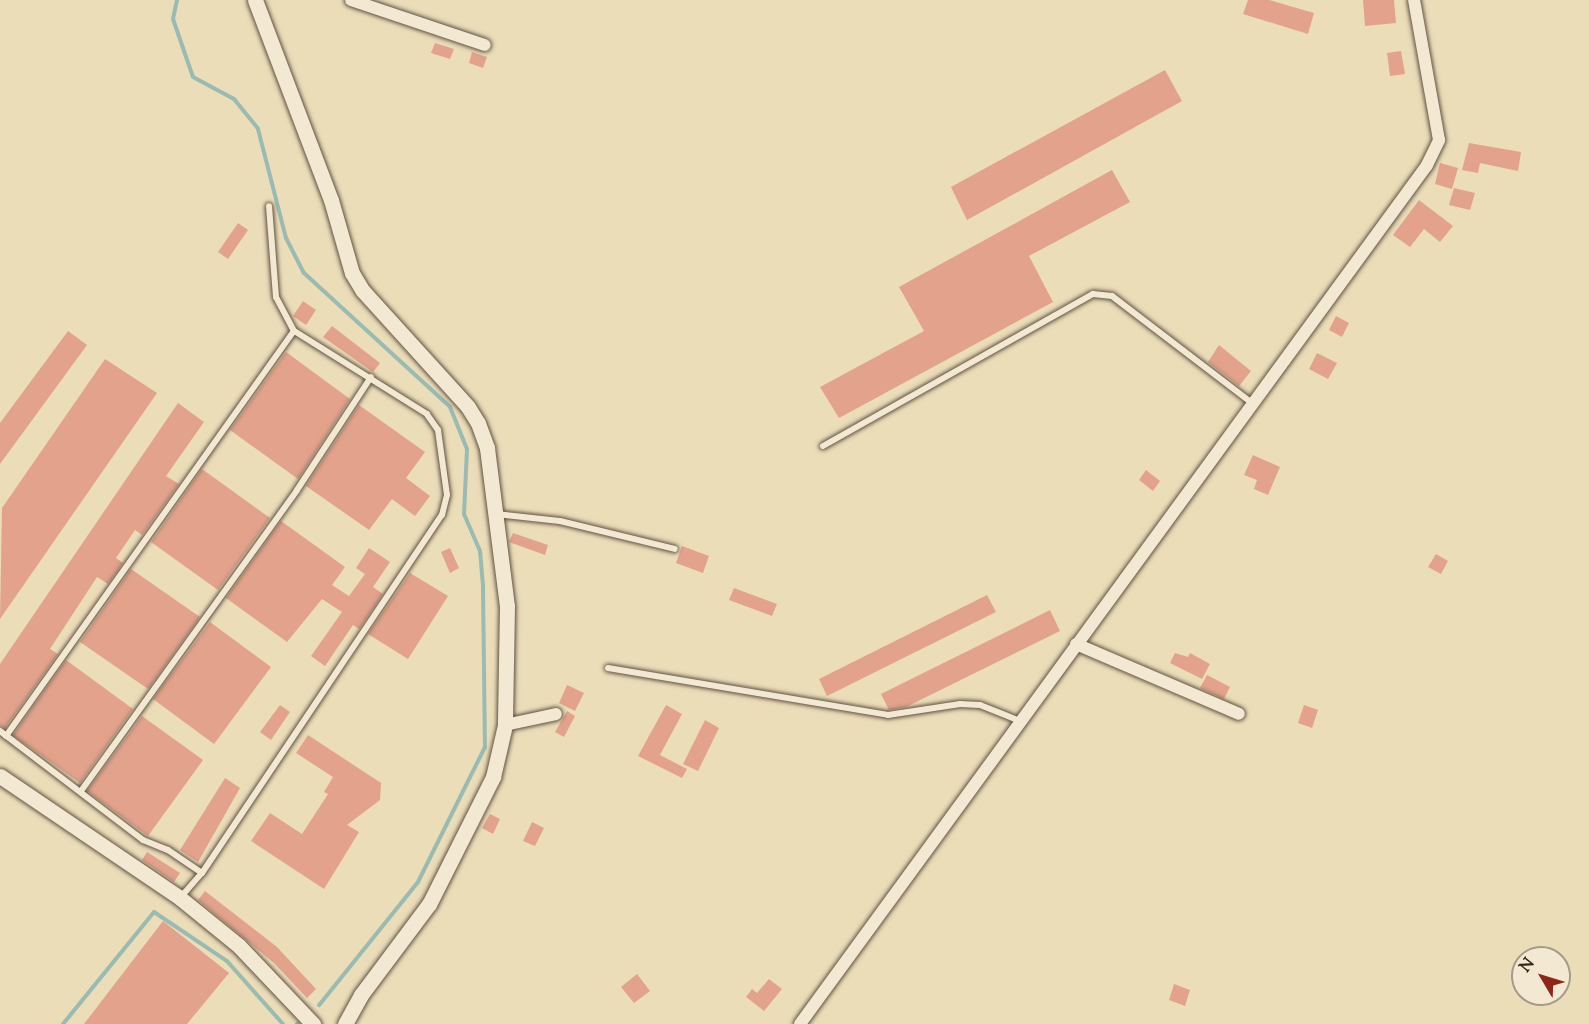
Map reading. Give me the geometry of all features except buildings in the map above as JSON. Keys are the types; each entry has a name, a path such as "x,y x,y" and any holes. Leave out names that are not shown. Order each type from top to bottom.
{"street":[{"path":"255,0 331,200 352,273 363,291 468,407 478,423 487,448 493,514 507,606 505,725 493,777 468,831 429,904 361,995 345,1024"},
{"path":"351,0 485,45"},
{"path":"800,1024 1436,150 1439,140 1414,0"},
{"path":"1076,644 1239,714"},
{"path":"505,725 556,714"},
{"path":"0,776 180,898 239,946 313,1024"}],"lane":[{"path":"180,898 202,873 442,515 447,467 438,430 427,414 294,331 276,297 269,206"},
{"path":"823,446 1093,294 1112,296 1252,403"},
{"path":"6,736 294,331"},
{"path":"81,791 297,490 371,377"},
{"path":"493,514 560,521 675,549"},
{"path":"608,668 888,715 960,704 980,705 1020,721"},
{"path":"0,731 143,840 168,850 202,873"}],"waterway":[{"path":"177,0 173,19 193,77 234,99 258,129 286,238 304,273 450,407 467,449 464,514 480,551 483,588 485,747 418,882 319,1005"},
{"path":"63,1024 154,912 227,961 283,1024"}]}
